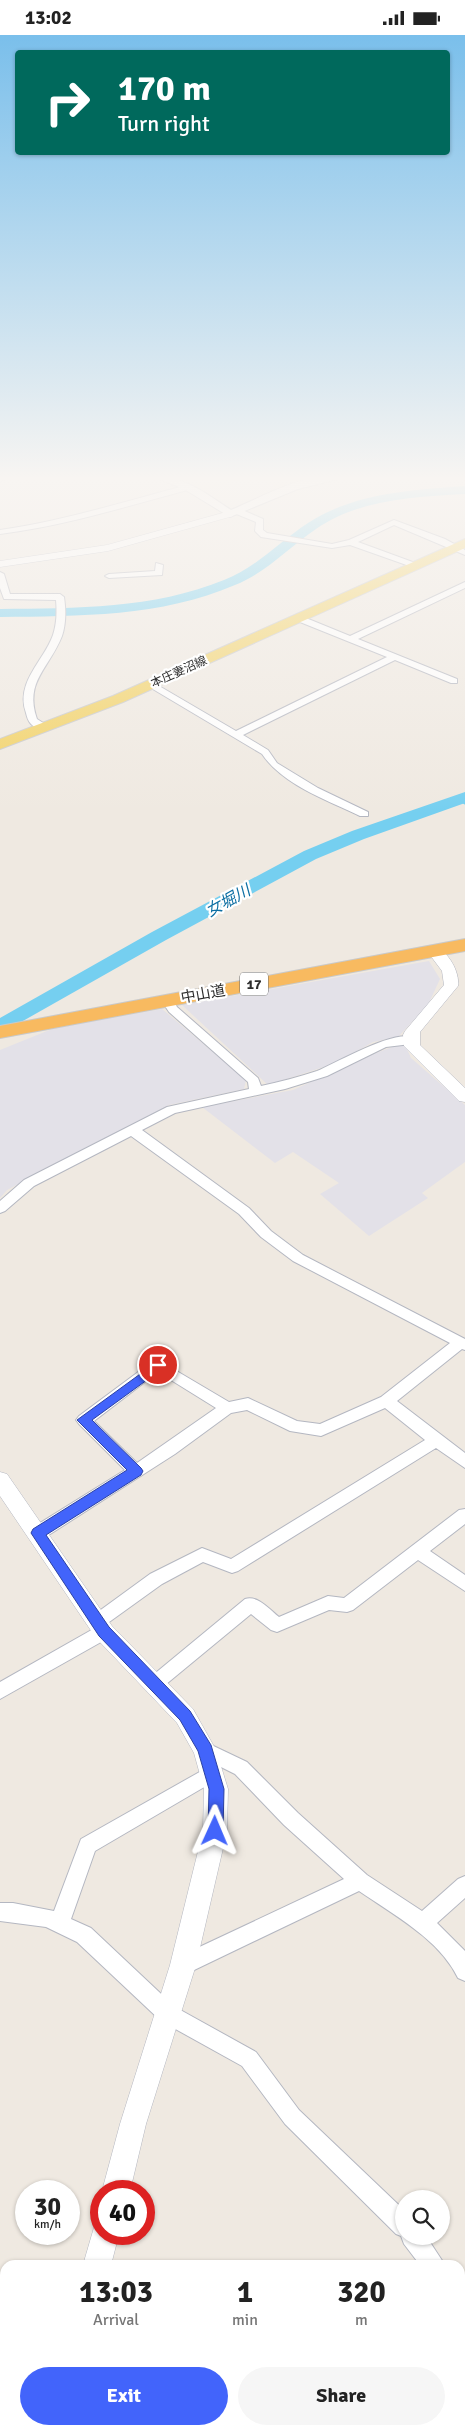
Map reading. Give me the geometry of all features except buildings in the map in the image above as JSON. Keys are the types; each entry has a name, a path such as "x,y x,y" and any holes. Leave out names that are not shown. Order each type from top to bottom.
{"highway":[{"name":"中山道","path":"0,1032 465,945"}],"main road":[{"name":"本庄妻沼線","path":"0,744 151,685 363,589"}],"street":[{"path":"4,589 6,597 60,597 60,621 56,640 39,668 26,699 33,721 45,728"},
{"path":"351,639 457,589"},
{"path":"298,618 454,681"},
{"path":"237,734 395,657"},
{"path":"151,685 237,734 264,752 274,765 314,790 364,814"},
{"path":"434,951 453,979 450,986 413,1031 411,1039 414,1049 465,1097"},
{"path":"168,1000 173,1009 254,1081 256,1091"},
{"path":"0,1208 29,1183 171,1110 256,1091 323,1073 383,1044 411,1039"},
{"path":"38,1533 170,1450 227,1408 248,1404 295,1427 321,1430 386,1401 463,1344 298,1258 266,1234 244,1211 131,1129"},
{"path":"136,1471 84,1420 158,1365 227,1408"},
{"path":"386,1401 465,1462"},
{"path":"0,1691 101,1627 156,1579 202,1555 232,1566 436,1441"},
{"path":"0,1480 101,1627 153,1685 185,1716 205,1749 216,1789 215,1831 183,1965 133,2124 119,2180"},
{"path":"153,1685 251,1604 277,1625 328,1603 347,1605 465,1515"},
{"path":"418,1551 465,1584"},
{"path":"205,1749 241,1768 291,1819 360,1881 423,1923 459,1959 465,1971"},
{"path":"59,1923 88,1845 212,1773"},
{"path":"183,1965 360,1881"},
{"path":"423,1923 465,1885"},
{"path":"0,1912 13,1912 48,1918 84,1935 168,2014 249,2059 292,2117 395,2218"},
{"path":"98,2260 102,2245"},
{"path":"419,2245 430,2260"}],"shaded area":[{"path":"429,961 440,979 428,1005 398,1037 373,1042 336,1063 268,1085 182,1005"},
{"path":"162,1009 246,1080 244,1089 169,1105 7,1190 0,1198 0,1050 52,1029"},
{"path":"400,1044 406,1047 411,1058 465,1105 465,1162 422,1193 428,1198 369,1236 320,1194 339,1183 293,1152 275,1163 202,1107 293,1090"}],"waterway":[{"path":"0,613 85,611 142,606 170,601 212,589"},
{"name":"女堀川","path":"0,1026 159,936 310,855 358,835 465,797"},
{"name":"女堀川","path":"459,799 465,803"}],"route":[{"path":"158,1365 84,1420 136,1471 38,1533 68,1581 104,1631 153,1685 185,1716 205,1749 216,1789 215,1831"}]}
